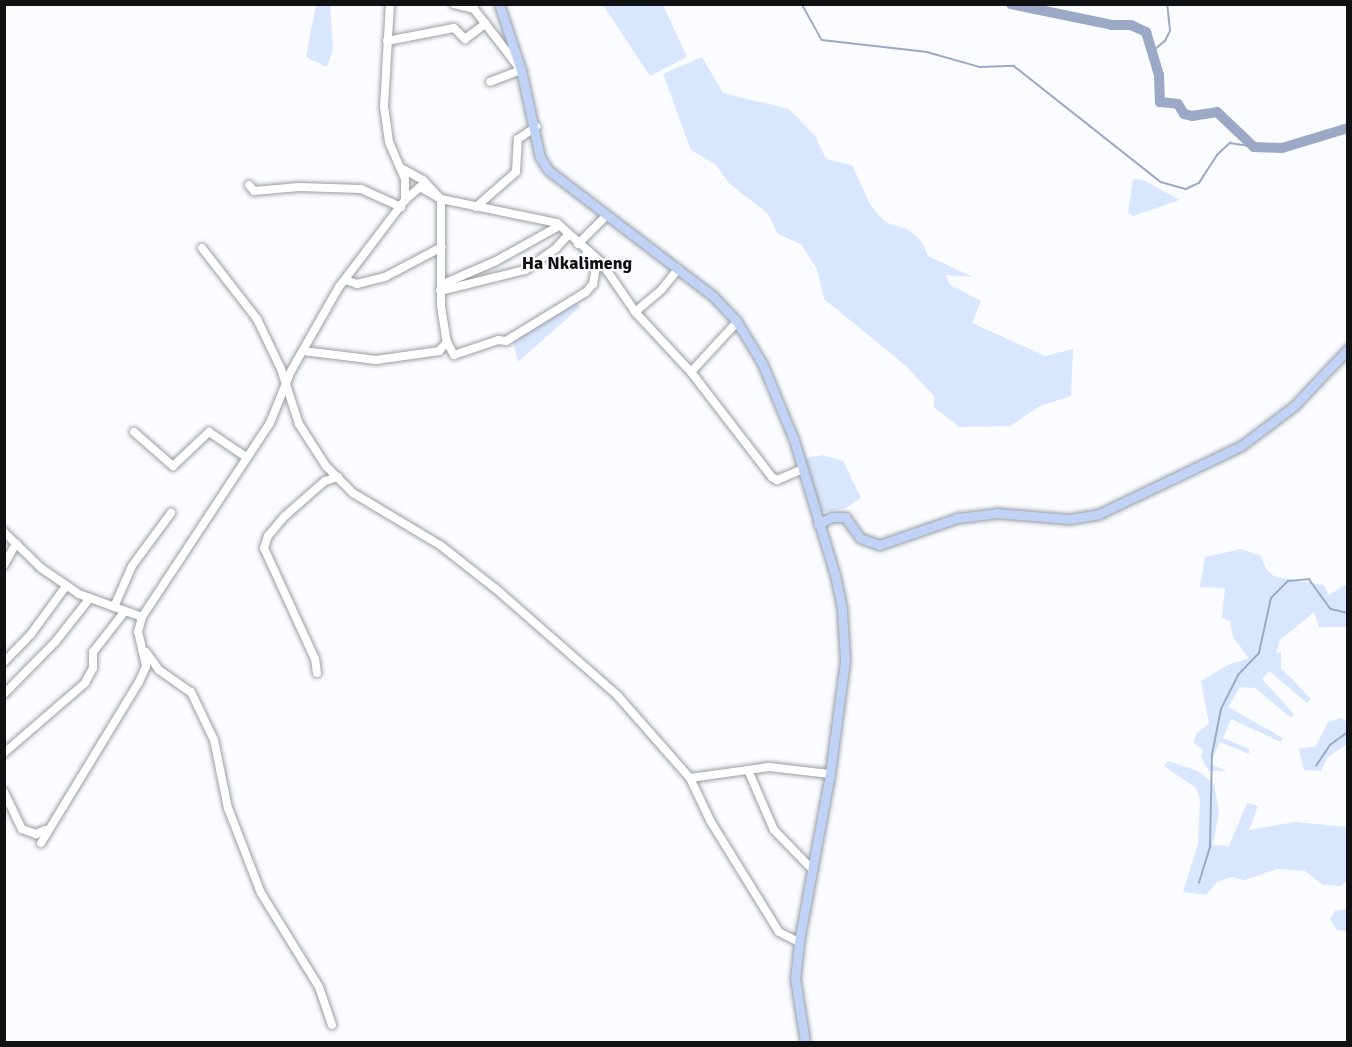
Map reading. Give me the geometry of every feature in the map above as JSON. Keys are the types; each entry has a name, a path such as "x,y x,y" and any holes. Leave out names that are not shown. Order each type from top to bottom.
{"main road":[{"path":"499,4 521,70 536,127 540,157 548,170 605,217 678,269 737,322 762,363 794,440 801,470 835,575 844,637 841,698 830,774 811,868 795,978 805,1042"},
{"path":"818,524 832,517 845,517 860,538 879,545 958,518 1013,513 1069,519 1099,514 1246,442 1294,406 1347,349"}],"street":[{"path":"390,4 384,107 389,142 401,168 403,204"},
{"path":"454,4 474,9 521,70 490,82"},
{"path":"387,41 454,28 465,39 486,23"},
{"path":"476,207 516,172 518,139 536,127"},
{"path":"401,168 423,180 441,199 441,288 447,342 454,355 498,340 506,341 586,292 593,284 596,267 579,244"},
{"path":"249,185 254,191 361,189 403,204"},
{"path":"332,1025 319,987 261,893 228,808 214,740 195,698 176,679 159,670 145,651 138,632 142,617 277,412 285,383 345,280 403,204 420,187 441,199 548,220 559,226 601,262 635,312 691,372 772,477 777,480 801,470"},
{"path":"579,244 605,217"},
{"path":"441,288 559,226"},
{"path":"441,288 525,270 568,235"},
{"path":"345,280 357,284 385,277 442,247"},
{"path":"202,248 257,319 311,446 338,477 369,504 440,545 522,610 617,695 690,778 711,822 779,932 799,942"},
{"path":"635,312 662,289 678,269"},
{"path":"691,372 737,322"},
{"path":"303,351 376,360 439,351 447,342"},
{"path":"134,432 173,466 209,432 246,457"},
{"path":"317,673 315,659 264,548 268,536 285,516 325,481 338,477"},
{"path":"114,607 132,566 171,513"},
{"path":"4,532 66,586 90,598 142,617"},
{"path":"4,565 16,543"},
{"path":"4,662 66,586"},
{"path":"4,694 56,641 90,598"},
{"path":"4,753 85,683 93,668 93,652 125,611"},
{"path":"41,843 45,830 94,759 140,682 146,666 145,651"},
{"path":"690,778 769,767 830,774"},
{"path":"748,770 774,830 811,868"},
{"path":"4,792 22,828 36,834 45,830"}],"shaded area":[{"path":"316,5 330,5 333,49 327,67 306,57"},
{"path":"603,5 663,5 687,57 650,76"},
{"path":"702,57 723,93 789,109 815,136 826,159 852,165 871,206 885,222 909,230 922,242 928,256 973,277 946,275 950,285 981,301 972,323 1045,356 1073,349 1071,396 1040,406 1010,426 959,427 934,407 934,396 905,365 824,299 817,269 801,244 778,234 768,214 729,183 715,164 691,150 663,74"},
{"path":"1133,179 1143,180 1180,200 1133,216 1128,213"},
{"path":"575,300 580,307 518,362 513,341"},
{"path":"823,455 843,461 861,498 846,508 822,512 805,458"},
{"path":"1241,549 1261,556 1266,569 1275,577 1324,585 1329,595 1347,584 1347,627 1319,627 1314,612 1280,640 1276,653 1281,652 1281,668 1311,699 1307,703 1269,671 1262,679 1294,714 1291,718 1255,688 1240,687 1228,707 1283,738 1281,742 1231,719 1223,738 1249,749 1249,754 1220,742 1210,764 1227,771 1209,771 1201,757 1203,750 1193,742 1197,733 1209,724 1201,681 1228,665 1249,658 1233,637 1230,621 1222,618 1225,588 1200,587 1205,557"},
{"path":"1341,718 1347,722 1347,744 1327,758 1321,771 1304,770 1299,749 1316,746 1328,722"},
{"path":"1168,761 1198,771 1214,784 1219,811 1213,845 1229,846 1247,803 1258,806 1249,830 1295,822 1347,827 1347,880 1341,886 1323,885 1305,871 1277,869 1245,880 1231,877 1217,882 1206,895 1183,892 1198,844 1200,799 1196,788 1164,766"},
{"path":"1347,909 1347,931 1337,930 1330,919 1335,911"}],"waterway":[{"path":"802,4 822,40 927,52 980,67 1014,66 1161,182 1186,189 1199,183 1217,155 1230,143 1254,147"},
{"path":"1011,4 1112,25 1131,25 1146,32 1159,75 1160,102 1178,104 1184,114 1192,116 1217,112 1254,147 1282,148 1348,128"},
{"path":"1153,51 1165,41 1170,31 1167,4"},
{"path":"1199,883 1210,847 1212,755 1221,709 1238,675 1259,653 1271,598 1288,581 1309,579 1331,609 1348,613"},
{"path":"1316,766 1330,745 1348,732"}],"district":[{"name":"Ha Nkalimeng","path":"577,263"}]}
